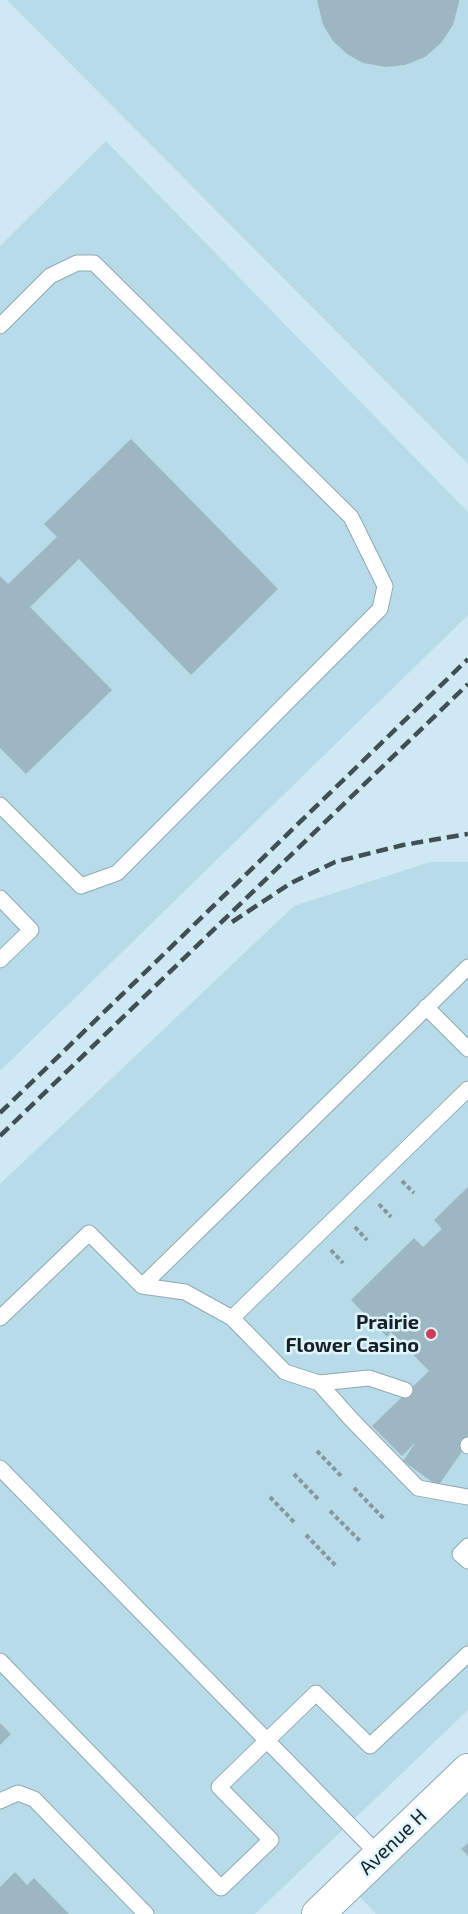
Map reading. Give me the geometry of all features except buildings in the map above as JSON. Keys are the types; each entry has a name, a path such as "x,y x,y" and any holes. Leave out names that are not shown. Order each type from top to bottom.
{"street":[{"name":"Avenue H","path":"318,1914 468,1770"}],"lane":[{"path":"0,326 50,276 77,263 94,263 351,517 385,586 380,609 117,873 81,886 0,805"},
{"path":"0,898 31,930 0,960"},
{"path":"142,1286 468,967"},
{"path":"426,1007 468,1049"},
{"path":"232,1318 468,1089"},
{"path":"0,1318 88,1233 142,1286 185,1292 232,1318 285,1372 319,1383 369,1378 405,1390"},
{"path":"319,1383 418,1488 468,1497"},
{"path":"0,1468 380,1855"},
{"path":"468,1546 460,1554 468,1561"},
{"path":"0,1661 221,1888 271,1840 219,1787 316,1693 370,1746 468,1654"},
{"path":"0,1801 18,1793 34,1799 146,1914"}],"path":[{"path":"398,1176 414,1193"},
{"path":"374,1199 391,1217"},
{"path":"350,1222 367,1240"},
{"path":"327,1245 343,1263"},
{"path":"317,1451 342,1477"},
{"path":"294,1474 319,1500"},
{"path":"354,1488 385,1520"},
{"path":"270,1497 295,1523"},
{"path":"330,1511 361,1542"},
{"path":"306,1535 336,1566"}],"shaded area":[{"path":"7,0 468,0 468,464"},
{"path":"106,141 468,512 468,615 0,1071 0,246"},
{"path":"430,862 468,862 468,1710 255,1914 0,1914 0,1184 294,906"},
{"path":"468,1765 468,1914 376,1914 346,1882"}],"railway":[{"path":"0,1113 468,659"},
{"path":"0,1136 468,684"},
{"path":"232,922 291,883 335,862 403,845 468,834"}],"place":[{"name":"Prairie Flower Casino","path":"431,1334"}]}
